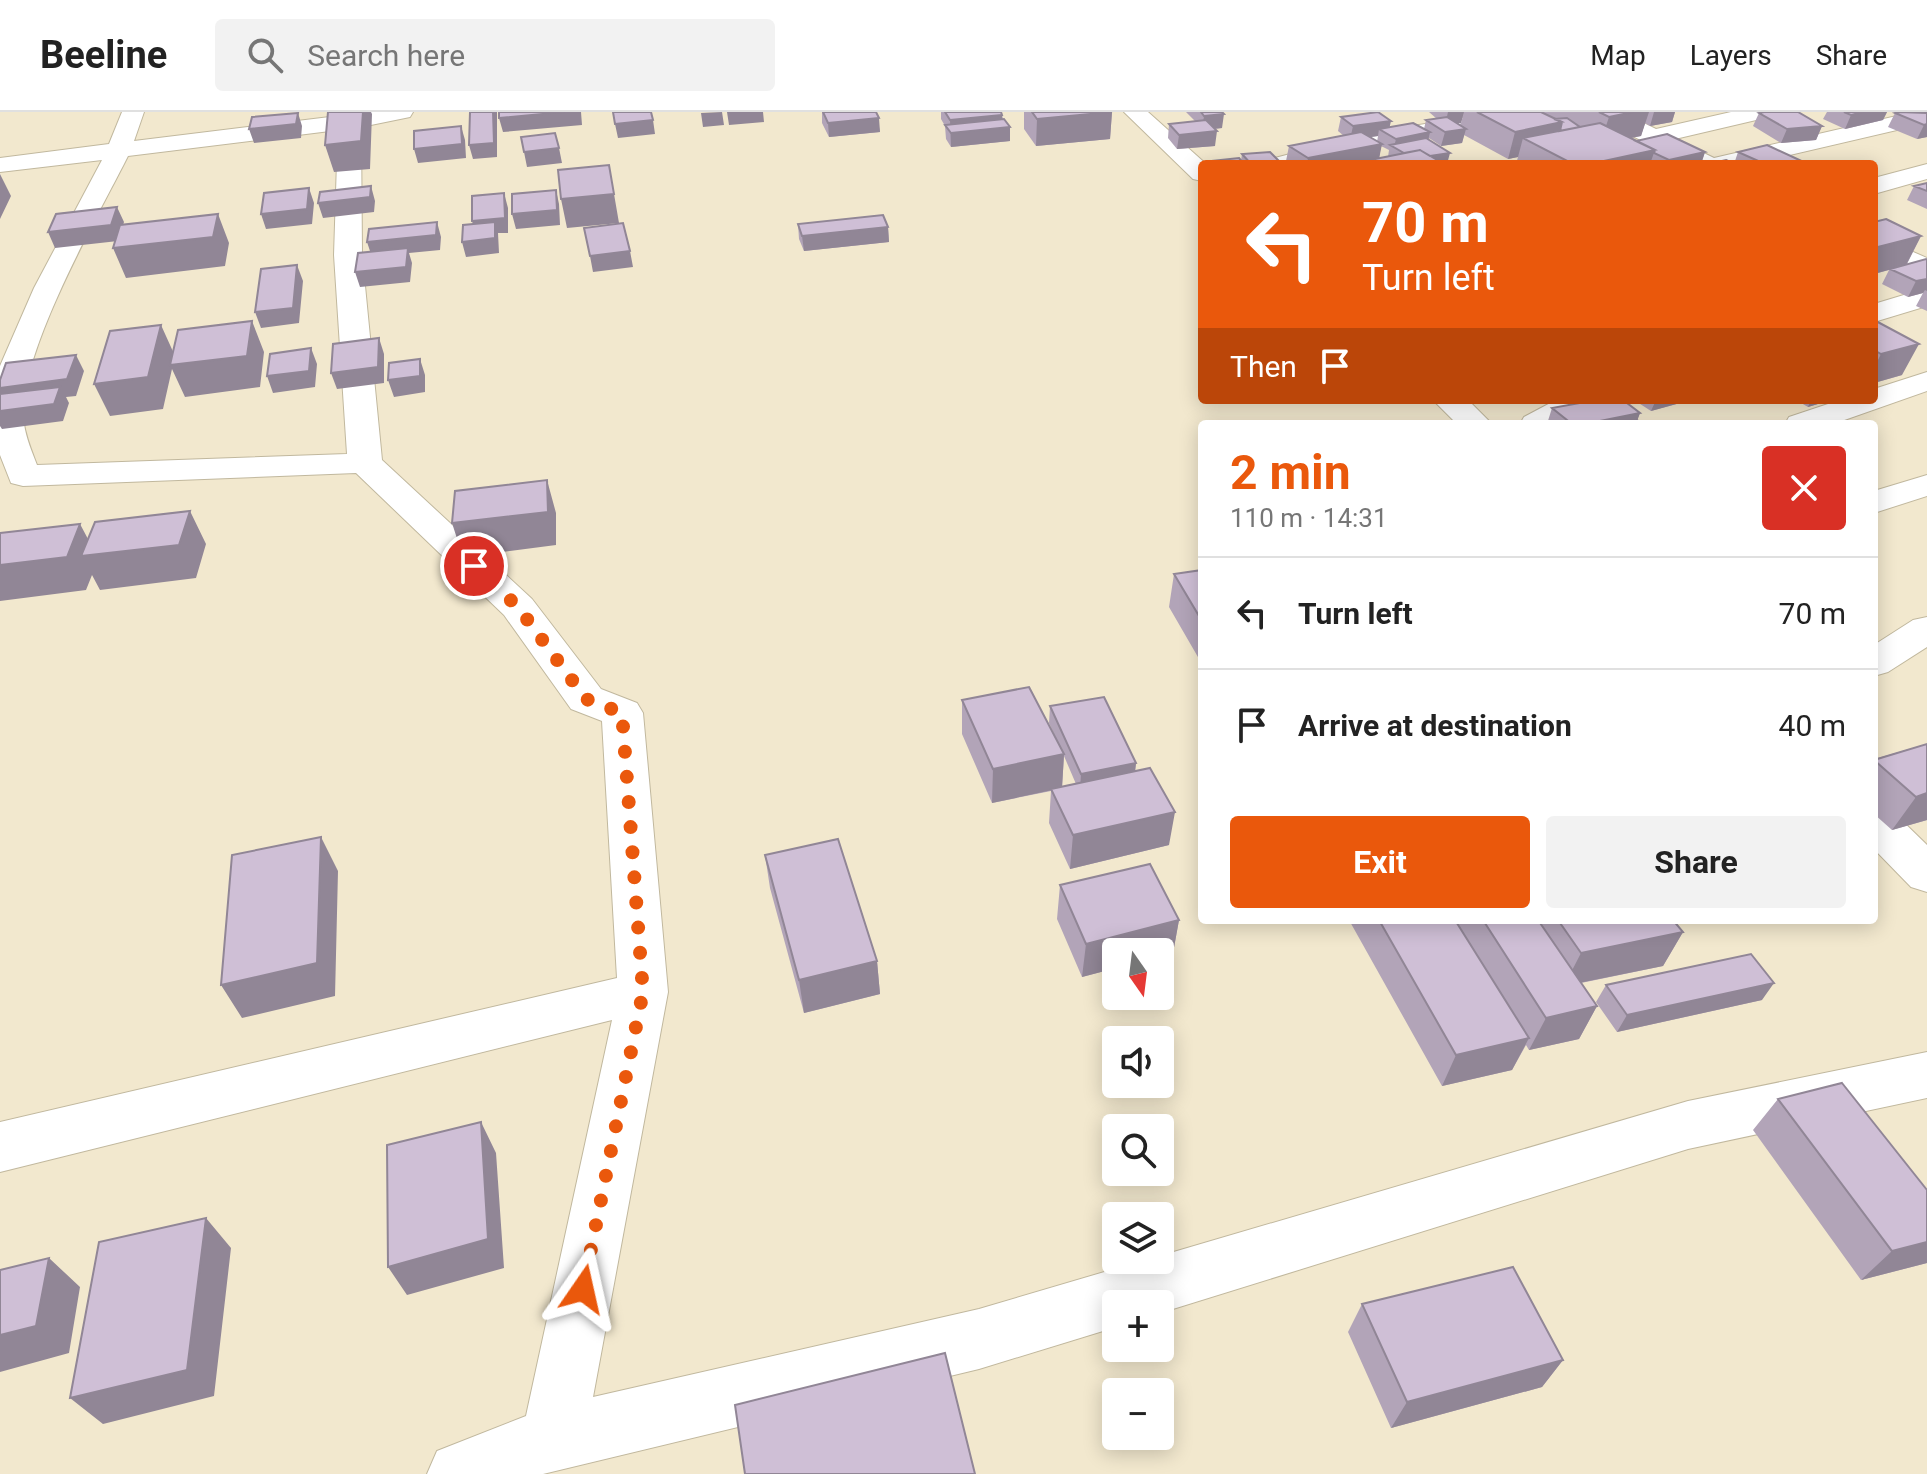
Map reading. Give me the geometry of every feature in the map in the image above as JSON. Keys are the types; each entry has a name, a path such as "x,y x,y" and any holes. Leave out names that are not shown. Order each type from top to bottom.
{"street":[{"path":"133,112 119,151 48,288 11,377 7,423 23,476 365,463"},
{"path":"0,165 402,112"},
{"path":"1135,112 1198,170"},
{"path":"1295,160 1371,140 1538,112"},
{"path":"1603,112 1699,160"},
{"path":"1653,137 1761,112"},
{"path":"1736,160 1927,116"},
{"path":"350,117 348,255 365,463 518,607 586,699 622,713 643,992 553,1438"},
{"path":"1878,185 1927,171"},
{"path":"1878,242 1914,232"},
{"path":"1878,245 1927,268"},
{"path":"1878,312 1927,297"},
{"path":"1878,398 1927,381"},
{"path":"1454,404 1472,420"},
{"path":"1543,420 1572,404"},
{"path":"1813,420 1860,404"},
{"path":"1878,502 1927,485"},
{"path":"1878,660 1927,629"},
{"path":"1878,825 1927,874"},
{"path":"0,1147 643,992"},
{"path":"460,1474 553,1438 979,1339 1688,1125 1927,1075"}],"building":[{"path":"328,112 363,112 361,141 325,145"},
{"path":"470,112 493,112 494,143 469,145"},
{"path":"499,112 564,112 499,118"},
{"path":"613,112 651,112 653,120 615,124"},
{"path":"823,112 876,112 879,118 828,123"},
{"path":"945,112 1001,112 1002,115 950,120"},
{"path":"1032,112 1112,112 1037,119"},
{"path":"1201,112 1222,112 1224,114 1204,116"},
{"path":"1378,112 1391,121 1353,126 1341,117"},
{"path":"1477,112 1541,112 1562,122 1515,132"},
{"path":"1599,112 1633,112 1609,117"},
{"path":"1798,112 1822,126 1787,129 1759,113"},
{"path":"298,113 296,124 249,129 252,117"},
{"path":"1895,113 1927,113 1927,124"},
{"path":"1447,117 1466,129 1445,132 1426,120"},
{"path":"1567,118 1580,127 1560,131 1562,122 1554,119"},
{"path":"1004,119 1010,127 951,133 945,125"},
{"path":"1206,120 1217,131 1179,135 1169,124"},
{"path":"1413,123 1430,132 1396,139 1379,129"},
{"path":"1600,123 1655,150 1609,160 1565,160 1523,138"},
{"path":"461,126 462,144 414,149 414,131"},
{"path":"1361,132 1382,144 1308,158 1289,146"},
{"path":"555,133 559,148 524,152 521,137"},
{"path":"1667,134 1705,152 1669,160 1636,141"},
{"path":"1426,138 1450,153 1430,156 1420,150 1404,153 1390,145"},
{"path":"1767,145 1799,160 1756,160 1738,152"},
{"path":"1420,150 1437,160 1377,160"},
{"path":"1270,152 1278,160 1247,160 1242,154"},
{"path":"609,165 614,194 561,199 558,170"},
{"path":"1927,183 1927,191 1914,186"},
{"path":"371,186 370,197 318,203 320,192"},
{"path":"309,188 307,209 261,214 264,193"},
{"path":"556,190 557,210 512,214 512,194"},
{"path":"504,193 505,218 472,221 472,196"},
{"path":"117,207 111,225 48,232 56,214"},
{"path":"218,214 213,237 113,248 120,225"},
{"path":"883,215 888,227 802,236 798,224"},
{"path":"1886,219 1921,236 1878,247 1878,221"},
{"path":"437,222 436,235 367,242 369,229"},
{"path":"495,222 495,238 462,242 463,225"},
{"path":"623,223 630,251 590,256 584,228"},
{"path":"408,248 406,267 355,272 358,253"},
{"path":"1926,259 1927,279 1916,281 1890,269"},
{"path":"297,265 293,308 255,312 261,269"},
{"path":"252,321 247,356 170,365 178,330"},
{"path":"1878,322 1919,344 1878,352"},
{"path":"161,325 148,377 94,384 110,331"},
{"path":"379,338 378,367 331,373 333,344"},
{"path":"311,348 309,371 267,376 270,354"},
{"path":"76,355 67,379 0,388 6,363"},
{"path":"420,359 420,376 388,380 389,363"},
{"path":"60,387 54,404 0,411 0,394"},
{"path":"1574,404 1628,404 1640,413 1605,420 1567,420 1552,408"},
{"path":"547,480 548,512 452,523 455,491"},
{"path":"190,511 179,545 81,556 95,522"},
{"path":"80,524 67,557 0,565 0,533"},
{"path":"1198,571 1198,614 1174,574"},
{"path":"1029,687 1064,754 993,769 962,700"},
{"path":"1104,697 1136,763 1081,774 1050,706"},
{"path":"1927,744 1927,793 1916,797 1878,764 1878,759"},
{"path":"1150,768 1175,812 1073,835 1051,789"},
{"path":"321,837 317,963 221,985 232,855"},
{"path":"838,839 877,961 799,980 765,855"},
{"path":"1150,864 1179,920 1086,944 1060,885"},
{"path":"1381,924 1458,924 1529,1038 1456,1055"},
{"path":"1486,924 1541,924 1597,1006 1546,1018"},
{"path":"1561,924 1676,924 1683,932 1581,953"},
{"path":"1751,954 1774,983 1627,1015 1606,985"},
{"path":"1842,1083 1927,1190 1927,1242 1892,1251 1778,1099"},
{"path":"481,1122 488,1239 388,1267 387,1145"},
{"path":"206,1218 187,1370 70,1398 99,1242"},
{"path":"49,1258 36,1326 0,1335 0,1270"},
{"path":"1513,1267 1563,1360 1407,1402 1362,1304"},
{"path":"945,1353 975,1474 745,1474 735,1405"}],"route":[{"path":"474,566 518,607 586,699 622,713 643,992 583,1289"}]}
